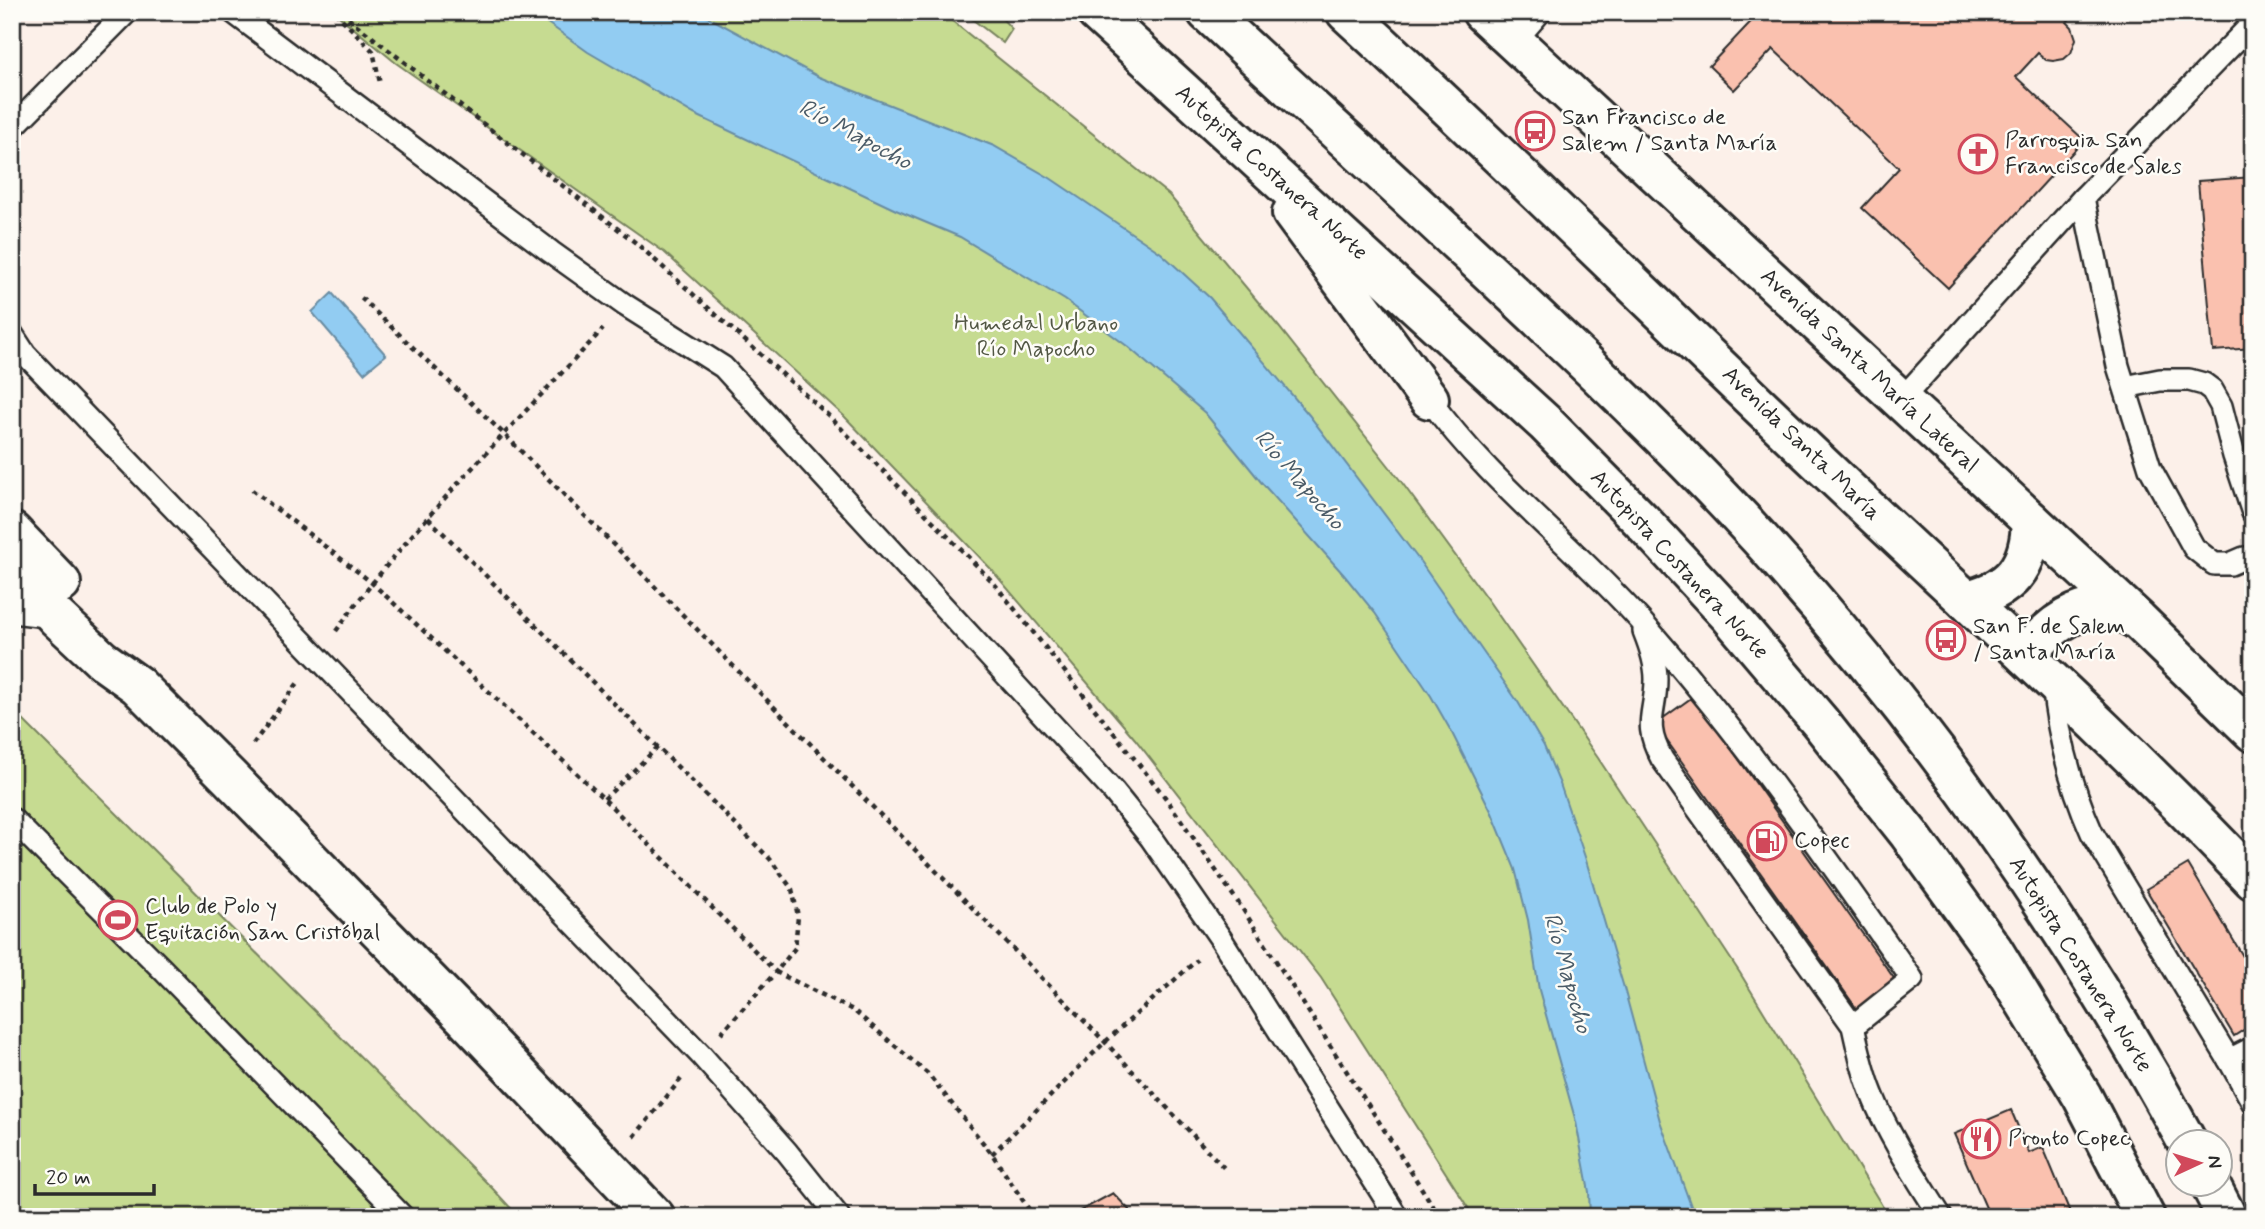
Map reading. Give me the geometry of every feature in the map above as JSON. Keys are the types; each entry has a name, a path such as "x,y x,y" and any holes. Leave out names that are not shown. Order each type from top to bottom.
{"main road":[{"name":"Autopista Costanera Norte","path":"1096,12 1545,423 1641,520 1729,615 1820,722 1909,834 1993,950 2082,1096 2145,1217"},
{"name":"Autopista Costanera Norte","path":"1207,12 1583,360 1760,539 1916,723 1977,804 2035,889 2118,1021 2179,1128"},
{"name":"Avenida Santa María","path":"1346,12 2039,668 2253,880"},
{"name":"Avenida Santa María Lateral","path":"1482,12 2138,620 2253,732"},
{"path":"1250,154 1327,263 1429,399"},
{"path":"1966,600 2000,588 2014,577 2025,560 2031,541 2031,521"},
{"path":"12,532 107,633 137,685"},
{"path":"12,569 56,617 102,660 137,685 229,777 655,1217"},
{"path":"2039,668 2043,636 2063,620 2094,608 2110,607 2138,620"}],"lane":[{"path":"12,128 127,12"},
{"path":"233,12 551,252 625,305 723,367 1113,791 1151,838 1221,939 1396,1217"},
{"path":"1514,42 1540,12"},
{"path":"1900,401 2083,198 2253,23"},
{"path":"2083,198 2118,366 2150,468 2194,548 2214,564 2230,564 2244,558"},
{"path":"12,334 25,354 701,1055 787,1152 839,1217"},
{"path":"2125,387 2160,380 2189,380 2204,384 2212,390 2221,406 2253,513"},
{"path":"1429,399 1471,453 1639,619 1760,768 1830,861 1912,979 1853,1026"},
{"path":"12,612 56,617"},
{"path":"1639,619 1652,653 1656,678 1650,730 1654,744 1662,759 1853,1026 1872,1095 1892,1136 1941,1217"},
{"path":"2039,668 2078,801 2092,833 2253,1103"},
{"path":"12,819 403,1217"},
{"path":"2229,1060 2253,1048"}],"path":[{"path":"335,12 373,51 386,109 403,139"},
{"path":"361,298 505,435 1105,1042 1227,1171"},
{"path":"229,777 371,582 625,305"},
{"path":"252,490 371,582 604,799 776,972 853,1010 928,1074 992,1154 1034,1217"},
{"path":"428,518 770,859 792,889 798,916 795,948 776,972"},
{"path":"604,799 658,747"},
{"path":"992,1154 1105,1042 1221,939"}],"green space":[{"name":"Humedal Urbano Río Mapocho","path":"334,12 941,12 1169,195 1279,327 1400,480 1598,758 1740,973 1889,1217 1474,1217 1321,978 1135,739 991,569 844,416 664,252 396,63"},
{"path":"963,12 996,12 1012,29 1003,43"},
{"name":"Club de Polo y Equitación San Cristóbal","path":"12,709 493,1189 519,1217 12,1217"}],"water":[{"name":"Río Mapocho","path":"532,12 699,12 819,77 994,146 1050,178 1161,253 1210,298 1309,415 1419,560 1518,702 1544,746 1585,857 1660,1121 1695,1217 1590,1217 1589,1192 1576,1122 1539,990 1528,920 1515,869 1492,813 1431,696 1375,613 1205,413 1127,346 1065,300 960,237 896,210 694,114 588,52"},
{"path":"332,293 386,355 364,373 312,312"}],"building":[{"name":"Parroquia San Francisco de Sales","path":"1760,12 2076,12 2067,22 2076,39 2071,53 2064,59 2053,61 2046,60 2038,53 2016,77 2084,140 1948,288 1862,208 1899,168 1773,49 1734,90 1709,66"},
{"path":"2253,177 2253,348 2213,351 2198,181"},
{"path":"1694,696 1898,984 1859,1012 1655,724"},
{"path":"2188,864 2253,973 2253,1024 2234,1036 2146,889"},
{"path":"2011,1110 2029,1153 2043,1147 2072,1217 1990,1217 1954,1134"},
{"path":"1113,1193 1136,1217 1069,1217"}],"place":[{"name":"San Francisco de Salem / Santa María","path":"1535,131"},
{"name":"Parroquia San Francisco de Sales","path":"1978,154"},
{"name":"San F. de Salem / Santa María","path":"1946,640"},
{"name":"Copec","path":"1767,841"},
{"name":"Club de Polo y Equitación San Cristóbal","path":"118,920"},
{"name":"Pronto Copec","path":"1981,1139"}]}
